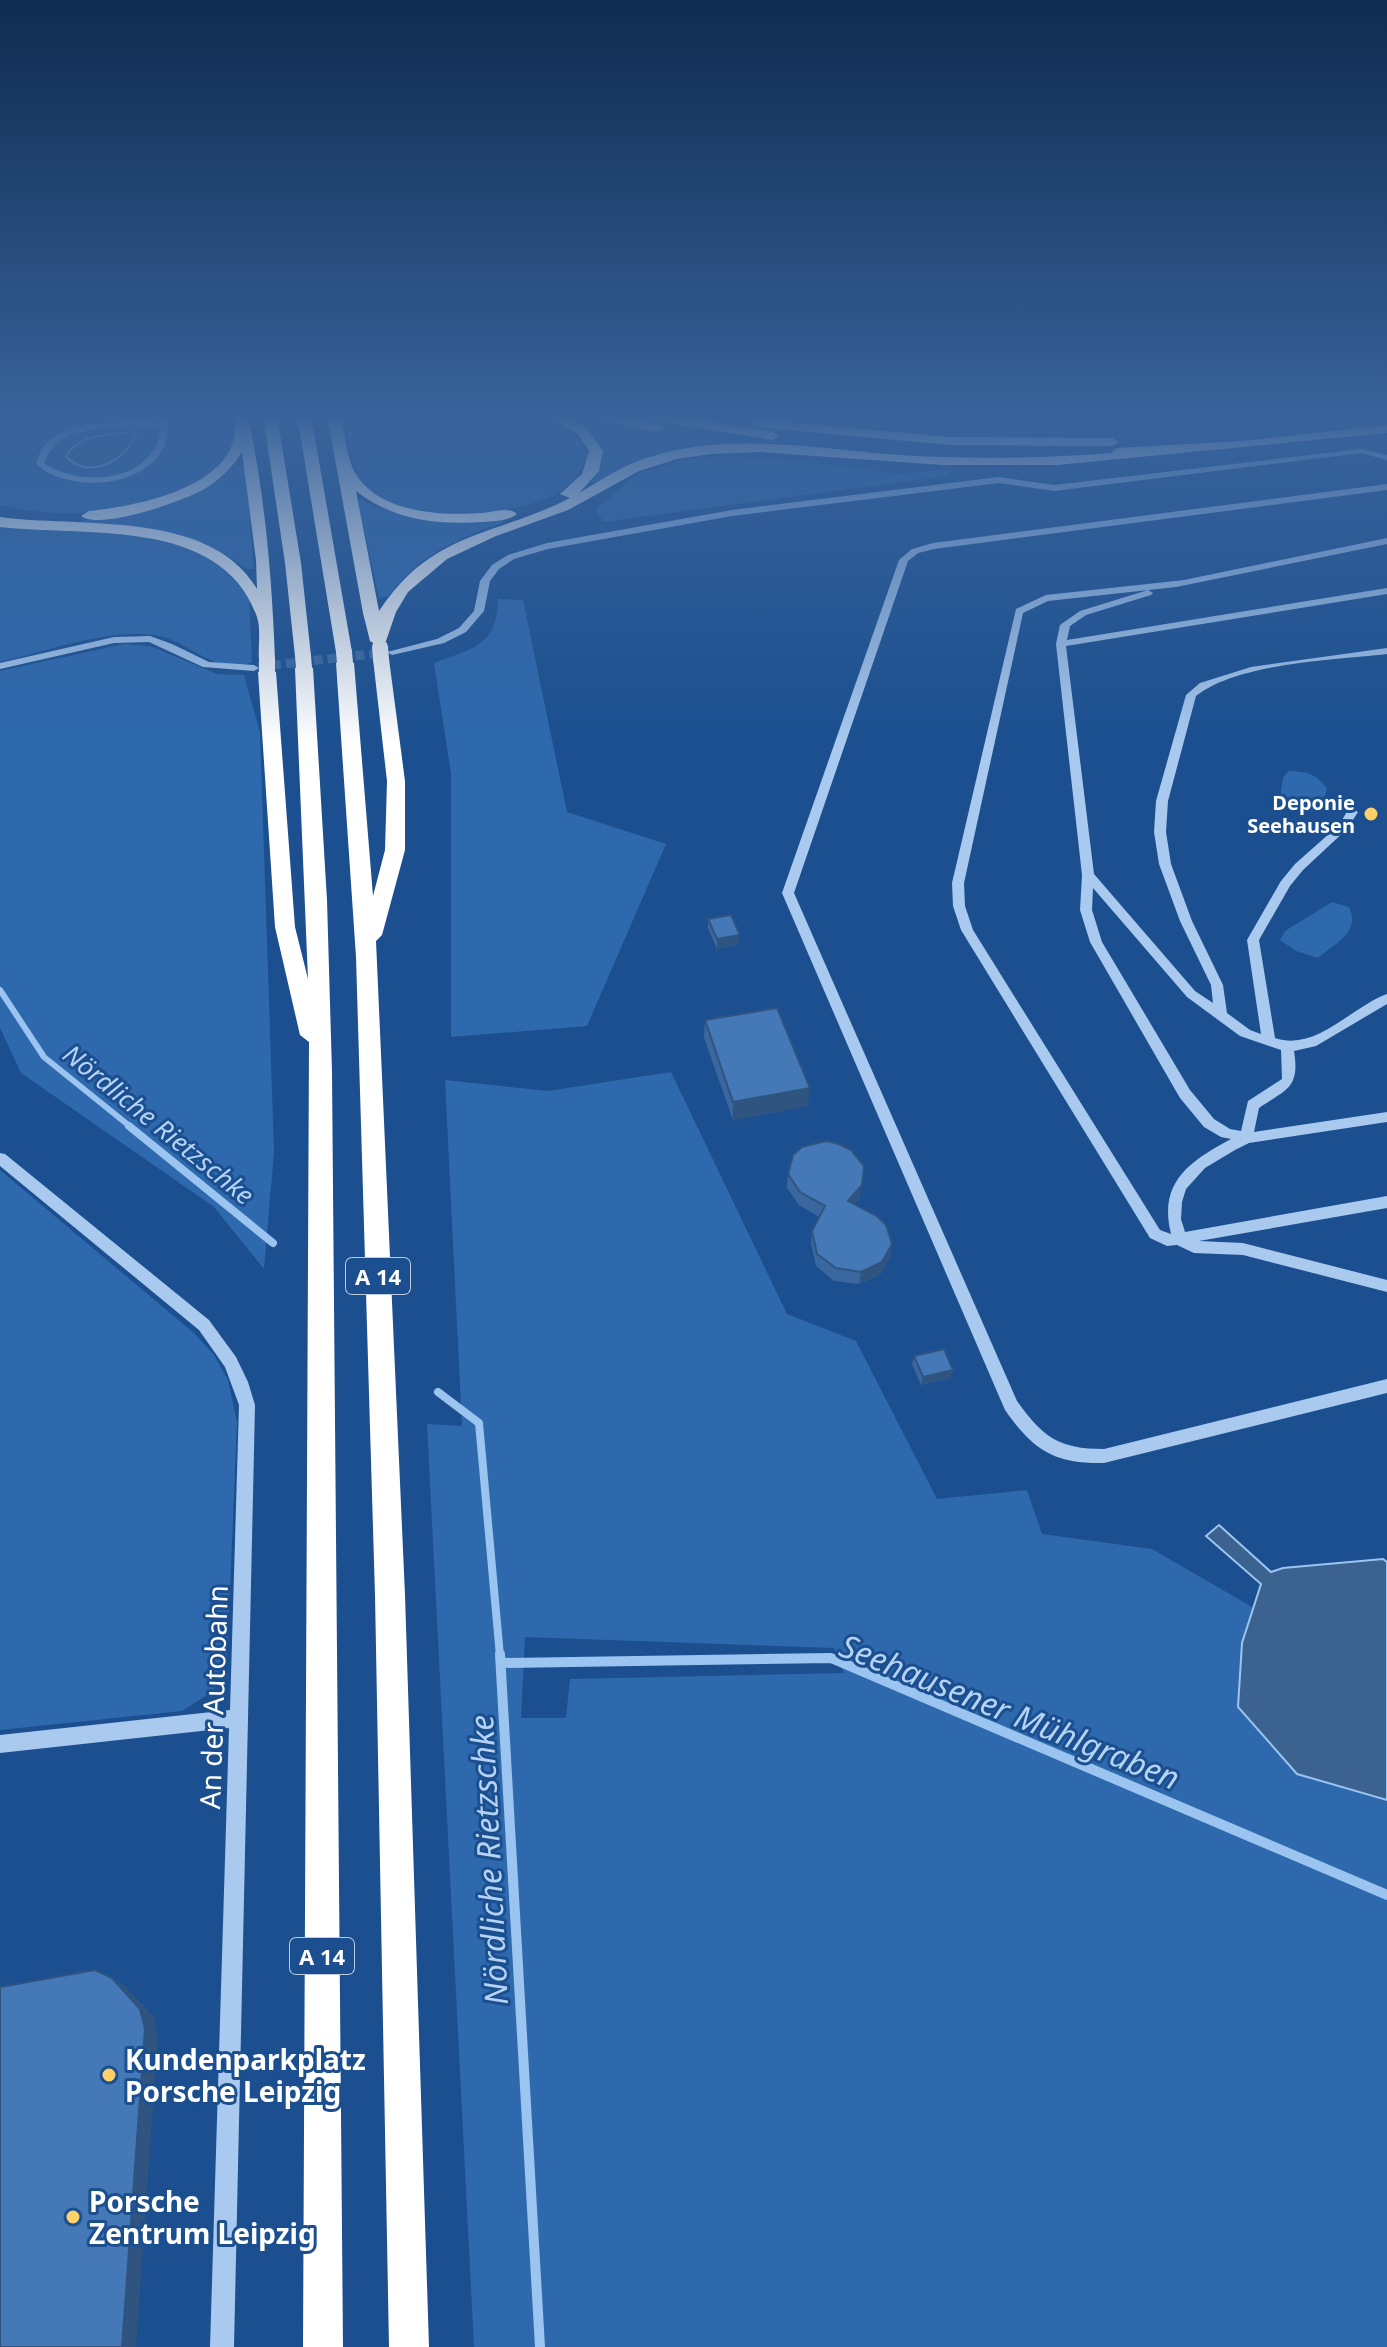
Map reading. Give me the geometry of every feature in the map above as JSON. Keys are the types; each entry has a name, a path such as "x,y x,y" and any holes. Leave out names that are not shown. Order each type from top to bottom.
{"highway":[{"path":"38,525 136,531 198,546 240,572 257,597 265,617"},
{"path":"259,525 264,560 263,667 285,927 321,1072"},
{"name":"A 14","path":"287,525 304,662 315,856 321,1072 323,2347"},
{"name":"A 14","path":"322,525 344,657 367,957 390,1595 409,2347"},
{"path":"355,525 369,607 383,649"},
{"path":"367,957 395,850 396,781 381,623 406,583 430,562 476,537 513,525"}],"street":[{"path":"383,649 433,645 455,634 472,621 481,608 483,585 489,573 521,553 667,525"},
{"path":"1098,525 948,544 915,551 904,560 788,893 1011,1405 1040,1441 1051,1450 1075,1458 1104,1456 1387,1386"},
{"path":"1387,541 1183,582 1046,598 1019,611 958,883 959,906 967,930 1155,1234 1167,1240 1179,1239 1387,1202"},
{"path":"1183,582 1083,613 1065,625 1061,644 1088,875 1086,910 1096,942 1185,1094 1209,1123 1226,1133 1246,1138"},
{"path":"1061,644 1387,591"},
{"path":"0,666 114,640 150,639 207,665 263,667"},
{"path":"1221,1017 1217,985 1170,879 1160,832 1162,801 1191,695 1204,683 1233,673 1387,651"},
{"path":"1269,1042 1253,940 1285,884 1343,827 1352,812"},
{"path":"1088,875 1191,994 1245,1033 1287,1047 1311,1043 1387,998"},
{"path":"1246,1138 1253,1105 1287,1084 1291,1078 1287,1047"},
{"path":"1179,1239 1173,1208 1182,1180 1197,1164 1246,1138 1387,1117"},
{"name":"An der Autobahn","path":"0,1158 204,1325 224,1348 240,1375 247,1405 249,1437 222,2347"},
{"path":"1179,1239 1194,1247 1243,1249 1387,1286"},
{"path":"0,1744 240,1718"}],"shaded area":[{"path":"91,525 250,525 254,569 247,569 189,538 128,527"},
{"path":"363,525 498,525 439,550 413,569 388,596 379,598"},
{"path":"0,526 133,535 197,549 225,567 249,598 252,662 239,666 226,665 166,638 135,634 96,638 0,662"},
{"path":"498,599 523,600 567,812 666,844 587,1026 451,1037 451,773 434,663 471,649 488,636 497,614"},
{"path":"124,644 150,646 217,674 244,675 260,732 274,1152 264,1269 214,1207 21,1073 0,1028 0,671"},
{"path":"1288,771 1311,774 1323,784 1327,789 1321,810 1298,811 1280,797 1283,778"},
{"path":"1332,902 1349,907 1352,923 1345,936 1318,958 1296,951 1280,940 1285,931"},
{"path":"671,1072 787,1314 856,1341 937,1499 1027,1490 1042,1534 1152,1549 1254,1608 1242,1643 1387,1800 1387,2347 474,2347 427,1424 462,1426 445,1080 548,1091","holes":["525,1637 834,1648 844,1673 570,1679 566,1718 521,1718"]},
{"path":"0,1170 195,1334 214,1355 228,1380 237,1422 227,1663 225,1673 212,1692 182,1711 0,1730"},
{"path":"1219,1525 1271,1572 1283,1568 1383,1559 1387,1562 1387,1800 1297,1774 1238,1707 1242,1643 1261,1584 1206,1536"}],"building":[{"path":"731,915 740,935 717,939 708,919"},
{"path":"777,1008 810,1088 733,1102 705,1020"},
{"path":"826,1141 851,1150 864,1166 862,1185 848,1201 877,1216 886,1225 892,1244 882,1262 861,1272 836,1268 817,1254 812,1231 825,1206 800,1192 788,1174 793,1155 802,1147"},
{"path":"944,1349 953,1370 923,1377 914,1356"},
{"name":"Porsche Zentrum Leipzig","path":"95,1970 112,1978 140,2009 145,2029 122,2347 0,2347 0,1987"}],"waterway":[{"name":"Nördliche Rietzschke","path":"0,990 44,1057 132,1128"},
{"name":"Nördliche Rietzschke","path":"129,1126 273,1243"},
{"name":"Nördliche Rietzschke","path":"438,1392 479,1423 500,1656"},
{"name":"Nördliche Rietzschke","path":"500,1654 540,2347"},
{"name":"Seehausener Mühlgraben","path":"501,1663 831,1658 1387,1895"}],"tunnel":[{"path":"258,667 388,652"}],"place":[{"name":"Deponie Seehausen","path":"1371,814"},
{"name":"Kundenparkplatz Porsche Leipzig","path":"109,2075"},
{"name":"Porsche Zentrum Leipzig","path":"73,2217"}]}
